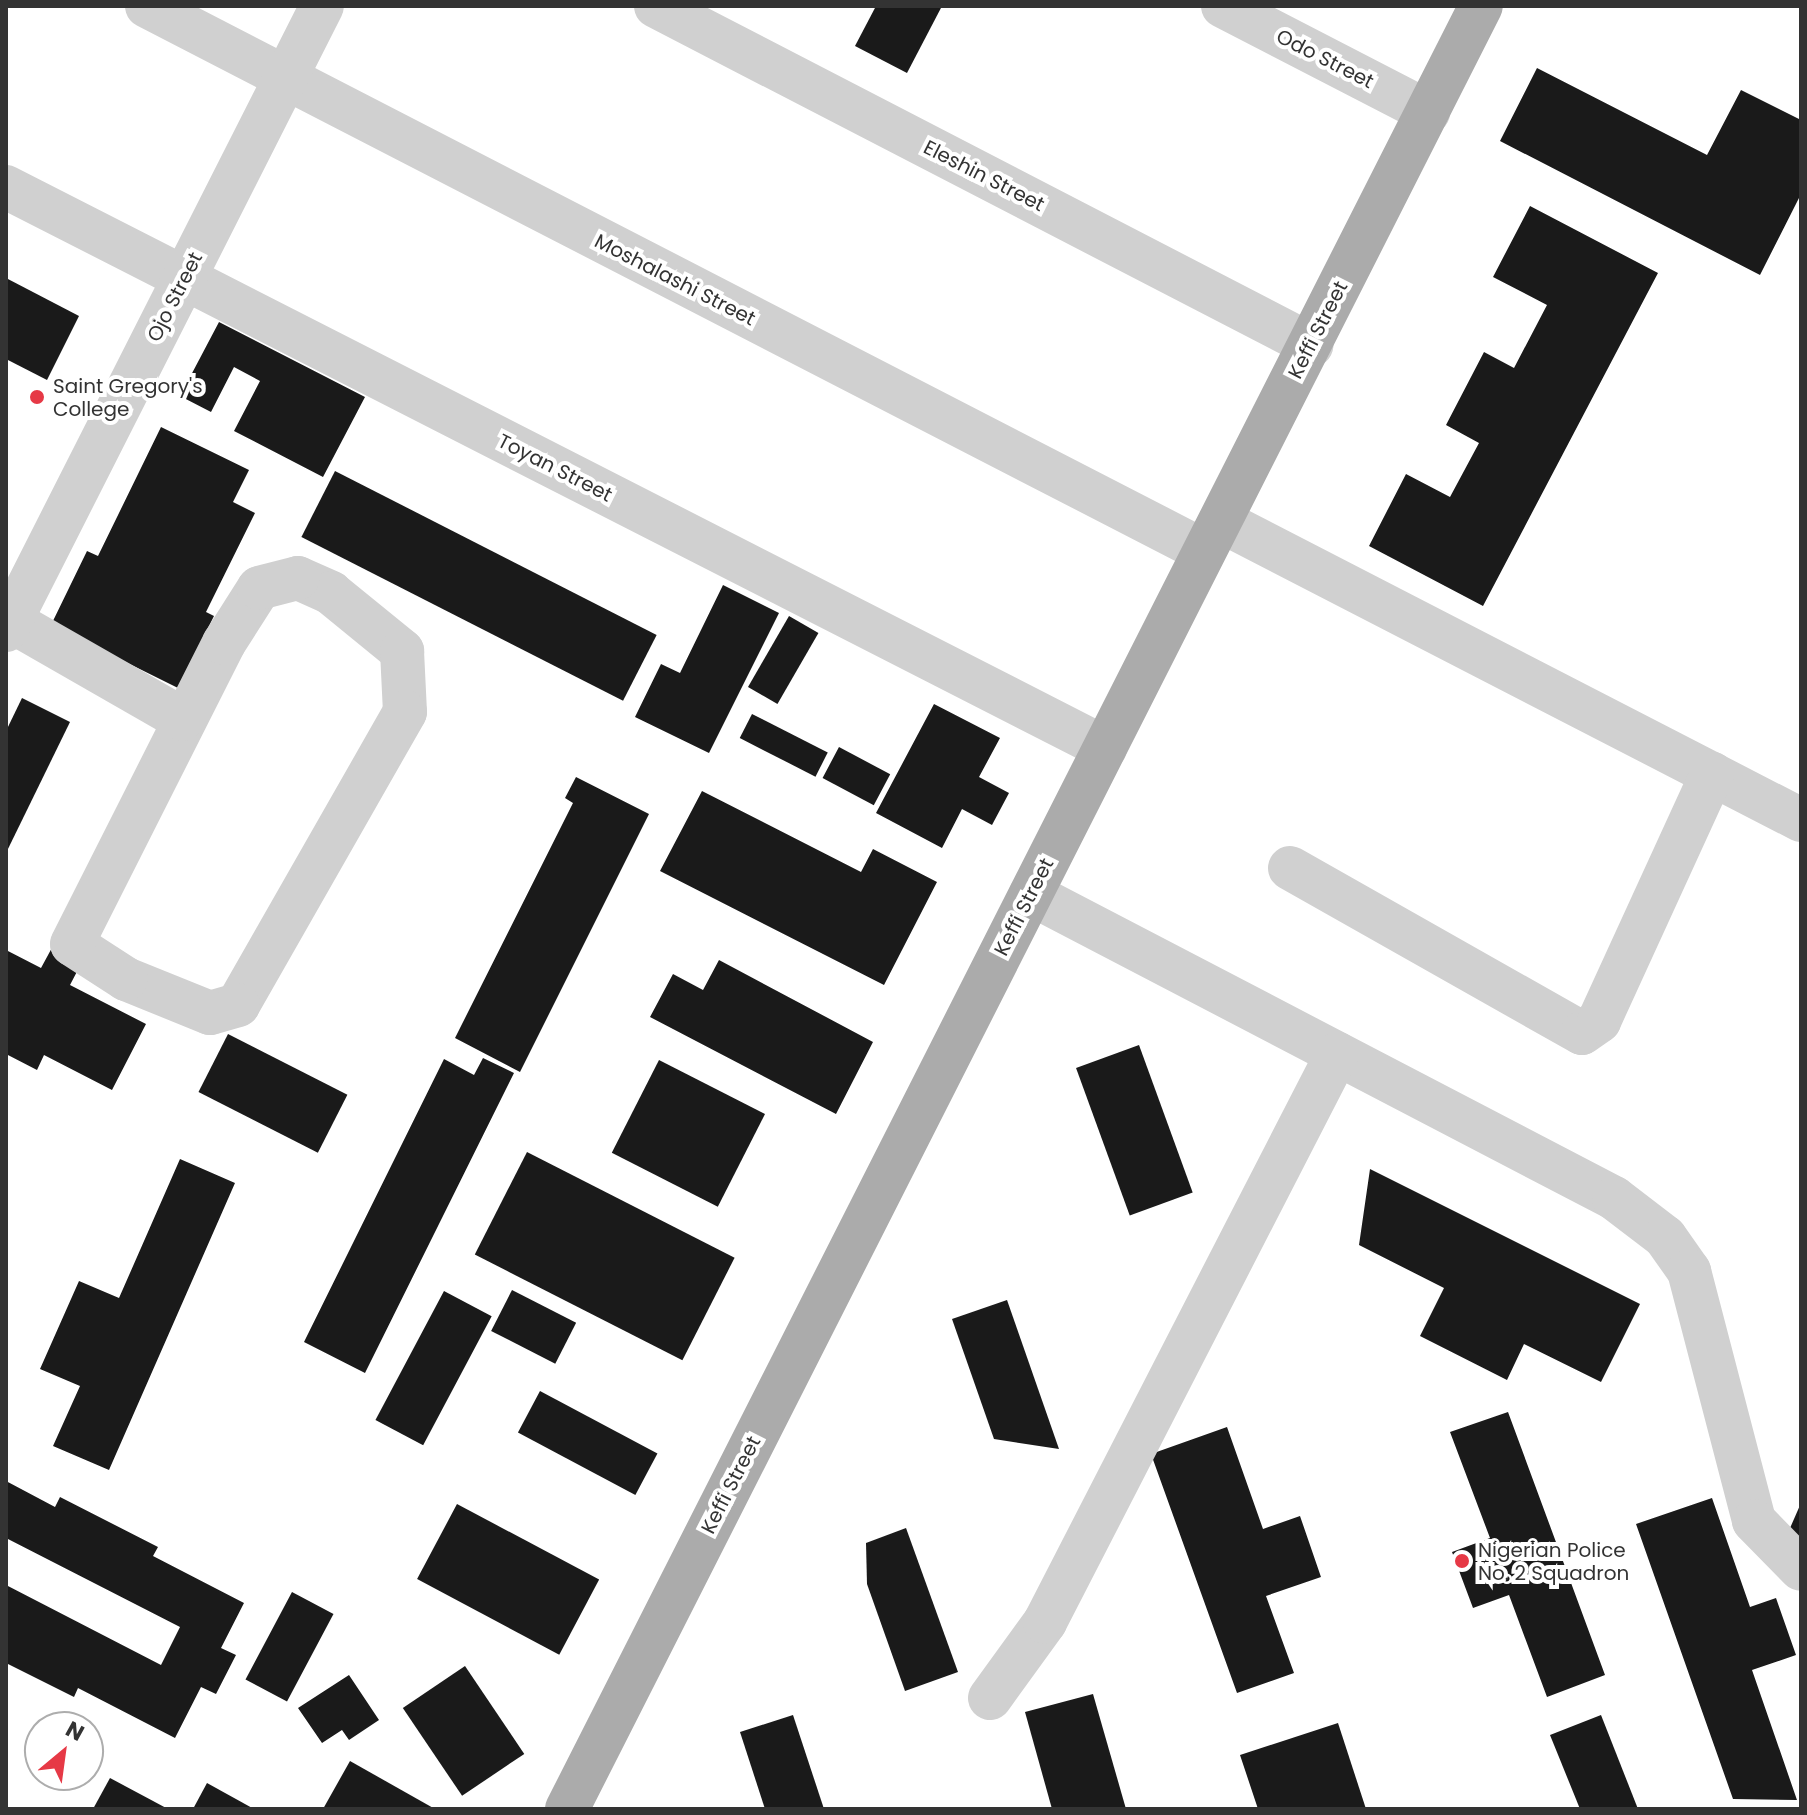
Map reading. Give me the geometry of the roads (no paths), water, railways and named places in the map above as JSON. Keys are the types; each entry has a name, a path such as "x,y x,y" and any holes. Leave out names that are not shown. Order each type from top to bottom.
{"main road":[{"name":"Keffi Street","path":"567,1809 1481,6"}],"street":[{"name":"Moshalashi Street","path":"147,6 285,79 1212,536 1712,774 1801,820"},
{"name":"Ojo Street","path":"8,625 322,6"},
{"name":"Eleshin Street","path":"656,6 1311,345"},
{"name":"Odo Street","path":"1223,6 1428,112"},
{"name":"Toyan Street","path":"6,187 1105,748"},
{"path":"298,578 331,593 402,651 405,712 238,1005 210,1013 126,979 72,944 182,719 259,588 298,578"},
{"path":"8,625 182,719"},
{"path":"1290,868 1582,1033 1599,1021 1712,774"},
{"path":"1031,894 1614,1198 1665,1237 1689,1271 1754,1521 1801,1569"},
{"path":"990,1698 1045,1622 1337,1054"}],"place":[{"name":"Saint Gregory's College","path":"37,397"},
{"name":"Nigerian Police No. 2 Squadron","path":"1462,1561"}]}
